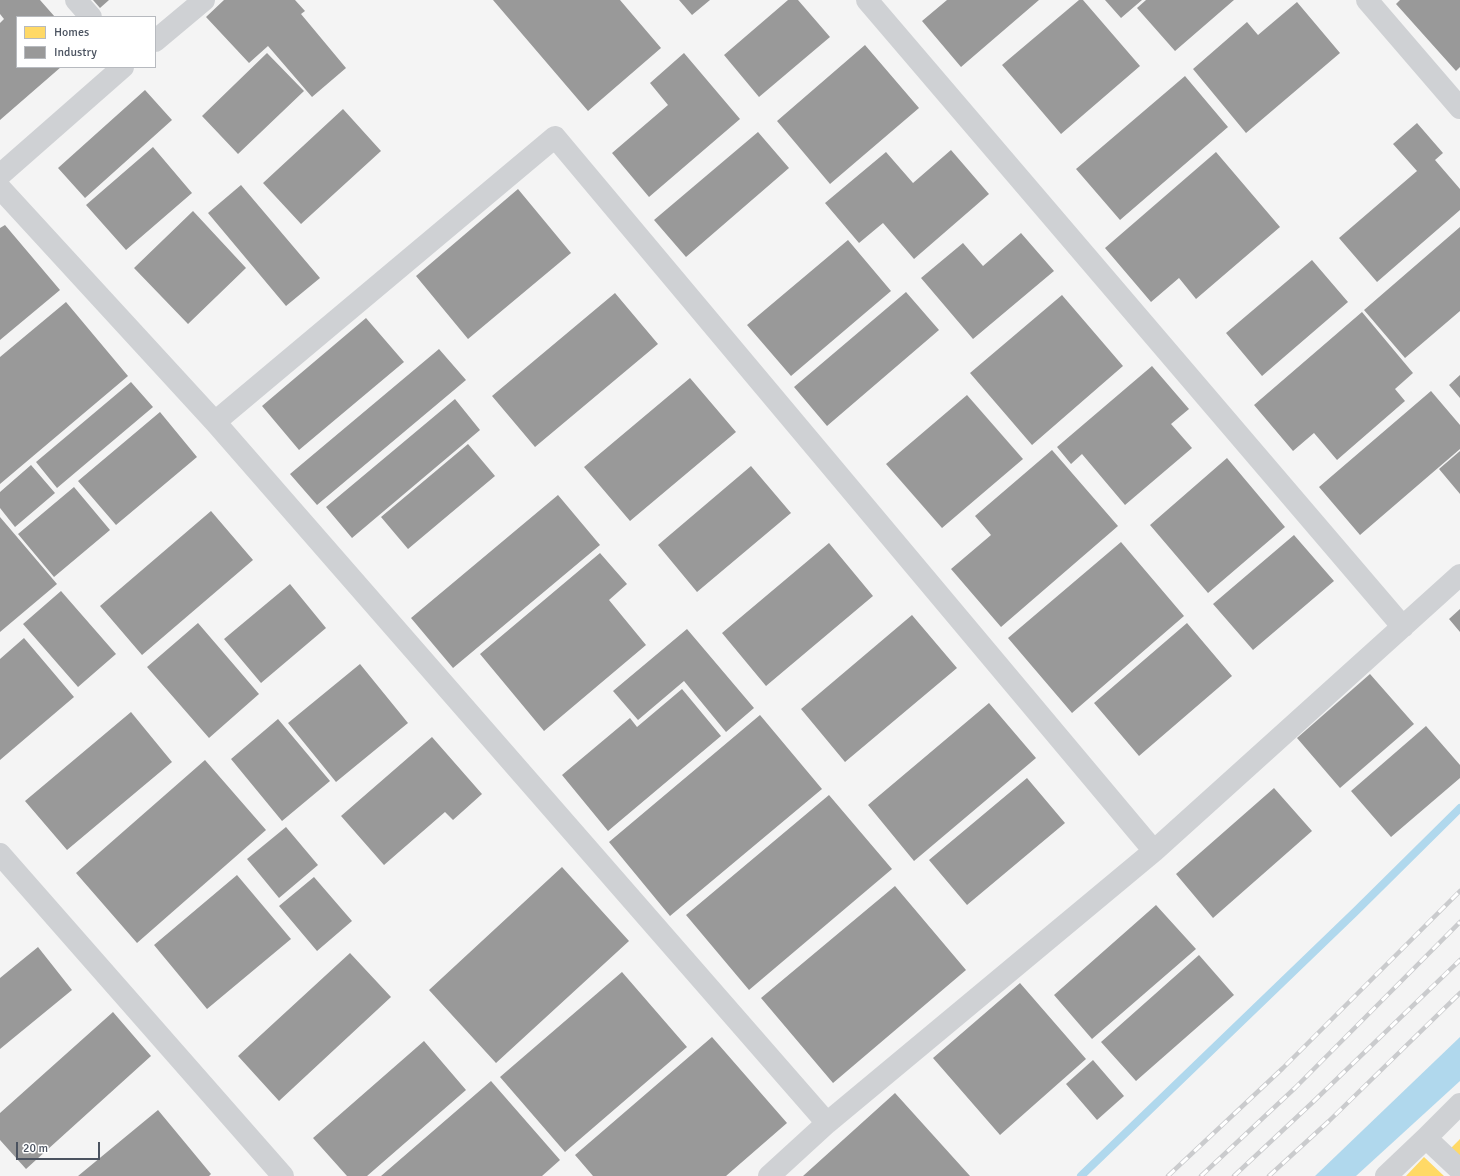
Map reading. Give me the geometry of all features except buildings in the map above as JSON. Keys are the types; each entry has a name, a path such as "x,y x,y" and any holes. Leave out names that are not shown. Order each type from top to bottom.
{"street":[{"path":"76,0 90,16"},
{"path":"156,40 204,0"},
{"path":"867,0 1403,627"},
{"path":"1367,0 1460,108"},
{"path":"0,175 122,68"},
{"path":"214,422 555,137 1154,851"},
{"path":"0,188 214,422 827,1123"},
{"path":"769,1176 827,1123 1154,851 1460,575"},
{"path":"0,854 283,1176"},
{"path":"1386,1176 1460,1104"},
{"path":"1426,1138 1460,1170"}],"water":[{"path":"1460,1037 1460,1081 1356,1176 1315,1176"}],"waterway":[{"path":"1081,1176 1355,912 1460,808"}],"railway":[{"path":"1168,1176 1283,1068 1460,891"},
{"path":"1201,1176 1295,1088 1460,922"},
{"path":"1234,1176 1460,960"},
{"path":"1269,1176 1329,1121 1460,993"}]}
